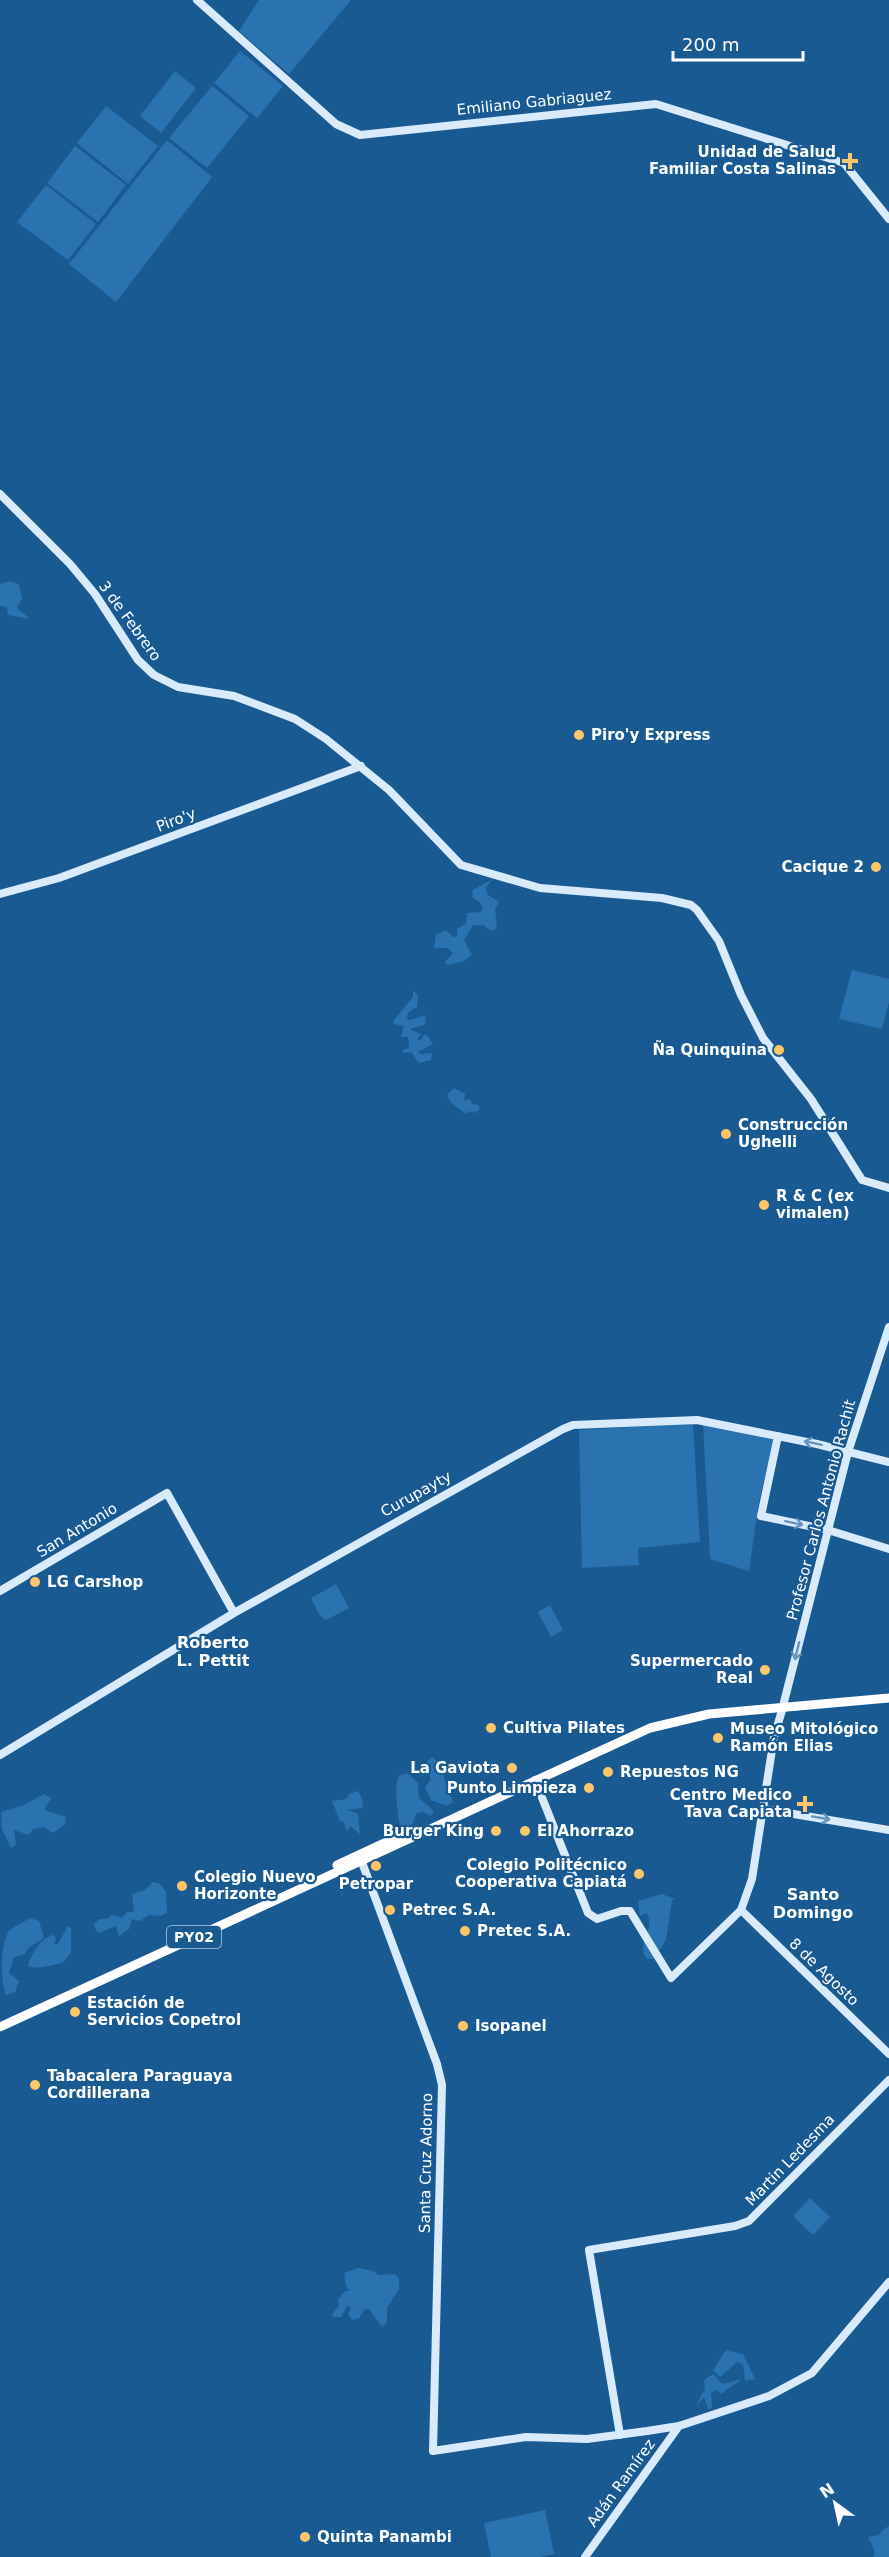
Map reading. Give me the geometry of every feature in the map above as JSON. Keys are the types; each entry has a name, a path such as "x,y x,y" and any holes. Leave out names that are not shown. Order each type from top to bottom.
{"highway":[{"name":"PY02","path":"0,2021 631,1736 668,1722 709,1714 889,1692"},
{"name":"PY02","path":"0,2027 648,1723 714,1708 889,1698"}],"street":[{"name":"Emiliano Gabriaguez","path":"197,0 336,124 360,135 656,104 844,163 889,219"},
{"name":"3 de Febrero","path":"0,494 70,564 95,594 138,660 154,675 178,687 234,696 295,719 327,739 361,766"},
{"name":"Piro'y","path":"0,894 59,878 361,766"},
{"path":"361,766 389,790 461,865 540,888 662,898 691,905 719,941 741,995 763,1038 811,1099 862,1180 889,1188"},
{"name":"Profesor Carlos Antonio Rachit","path":"741,1910 752,1879 774,1737 848,1452 889,1331"},
{"name":"Curupayty","path":"0,1755 234,1613 562,1429 584,1425 697,1420 889,1462"},
{"path":"778,1436 761,1516 828,1530 889,1549"},
{"name":"San Antonio","path":"0,1592 167,1493 234,1613"},
{"path":"535,1780 588,1913 597,1919 621,1911 630,1911 672,1978 741,1910"},
{"path":"764,1809 889,1830"},
{"name":"Santa Cruz Adorno","path":"361,1858 442,2085 433,2451 526,2437 587,2439 620,2435"},
{"name":"8 de Agosto","path":"741,1910 889,2054"},
{"name":"Martin Ledesma","path":"620,2435 590,2250 735,2226 749,2221 889,2080"},
{"path":"620,2435 679,2426 769,2396 806,2378 821,2364 889,2283"},
{"name":"Adán Ramírez","path":"585,2557 679,2426"}],"shaded area":[{"path":"259,0 351,0 289,74 239,31"},
{"path":"240,51 283,86 257,118 214,83"},
{"path":"175,71 196,88 161,133 140,116"},
{"path":"212,86 249,116 207,168 169,138"},
{"path":"106,106 158,146 128,184 77,143"},
{"path":"167,140 212,177 116,302 69,264"},
{"path":"75,146 126,185 98,222 47,183"},
{"path":"46,185 96,224 68,260 17,222"},
{"path":"10,581 19,585 22,599 17,608 30,619 8,615 7,607 0,606 0,584"},
{"path":"493,879 486,887 487,894 499,902 495,908 497,928 491,931 483,925 473,925 464,940 472,955 464,961 447,965 445,962 453,953 447,948 434,948 436,934 446,930 453,937 457,936 457,929 466,924 467,913 481,912 483,909 480,902 472,897 473,890"},
{"path":"852,970 889,979 889,1002 882,1029 839,1019"},
{"path":"413,990 418,996 417,1007 409,1012 406,1018 409,1020 426,1015 425,1025 409,1029 421,1034 417,1039 420,1041 424,1035 427,1035 433,1044 418,1052 432,1053 431,1060 419,1063 411,1052 404,1053 402,1050 409,1048 408,1037 401,1037 404,1026 394,1024 393,1021 413,997"},
{"path":"454,1088 465,1094 464,1101 470,1099 472,1104 479,1105 480,1109 475,1113 469,1111 466,1114 451,1103 447,1095"},
{"path":"703,1422 775,1439 759,1501 749,1571 710,1559"},
{"path":"693,1423 700,1542 638,1548 639,1565 582,1568 579,1430"},
{"path":"336,1584 349,1608 326,1620 320,1616 311,1598"},
{"path":"550,1605 563,1630 551,1637 538,1612"},
{"path":"432,1757 438,1762 453,1802 447,1806 431,1800 425,1788 431,1779 426,1769 427,1762"},
{"path":"407,1773 418,1783 419,1798 434,1811 430,1816 424,1812 417,1813 412,1825 408,1829 401,1830 396,1787 399,1776"},
{"path":"358,1791 363,1801 362,1808 347,1810 358,1814 360,1834 350,1826 347,1832 332,1801 346,1799 351,1793"},
{"path":"44,1794 51,1798 44,1810 66,1817 65,1824 53,1833 43,1827 33,1829 29,1835 14,1830 16,1845 11,1848 2,1829 1,1812 24,1805"},
{"path":"153,1882 160,1884 166,1892 167,1913 160,1916 149,1915 140,1921 132,1919 129,1929 119,1936 116,1926 99,1933 96,1931 94,1924 99,1919 107,1919 112,1915 122,1918 127,1912 134,1912 132,1894 145,1890"},
{"path":"662,1894 675,1899 672,1900 666,1940 654,1959 647,1959 643,1947 649,1919 646,1913 640,1916 638,1901"},
{"path":"30,1918 39,1921 44,1938 28,1948 25,1954 14,1957 9,1973 19,1981 15,1992 6,1995 2,1962 6,1937 11,1929"},
{"path":"68,1926 71,1928 71,1953 62,1963 40,1967 28,1966 41,1943 53,1935 56,1938 54,1945 58,1944"},
{"path":"810,2198 830,2217 813,2235 793,2216"},
{"path":"358,2268 373,2271 379,2275 394,2274 399,2278 399,2289 387,2308 387,2322 382,2327 369,2309 365,2309 359,2318 352,2320 348,2314 351,2308 348,2305 341,2317 334,2317 332,2314 339,2306 338,2300 344,2292 350,2290 346,2286 344,2273"},
{"path":"726,2350 743,2354 755,2379 745,2381 743,2365 737,2362 720,2377 713,2370"},
{"path":"713,2374 722,2384 742,2379 721,2394 716,2390 711,2393 712,2408 708,2409 704,2397 697,2406 705,2390 704,2380"},
{"path":"545,2510 554,2554 540,2557 491,2557 484,2523"},
{"path":"889,2526 889,2557 873,2557 875,2552 868,2537 880,2535 882,2530"}],"place":[{"name":"Unidad de Salud Familiar Costa Salinas","path":"850,161"},
{"name":"Piro'y Express","path":"579,735"},
{"name":"Cacique 2","path":"876,867"},
{"name":"Ña Quinquina","path":"779,1050"},
{"name":"Construcción Ughelli","path":"726,1134"},
{"name":"R & C (ex vimalen)","path":"764,1205"},
{"name":"LG Carshop","path":"35,1582"},
{"name":"Supermercado Real","path":"765,1670"},
{"name":"Cultiva Pilates","path":"491,1728"},
{"name":"Museo Mitológico Ramón Elias","path":"718,1738"},
{"name":"La Gaviota","path":"512,1768"},
{"name":"Repuestos NG","path":"608,1772"},
{"name":"Punto Limpieza","path":"589,1788"},
{"name":"Centro Medico Tava Capiata","path":"805,1804"},
{"name":"Burger King","path":"496,1831"},
{"name":"El Ahorrazo","path":"525,1831"},
{"name":"Petropar","path":"376,1866"},
{"name":"Colegio Politécnico Cooperativa Capiatá","path":"639,1874"},
{"name":"Colegio Nuevo Horizonte","path":"182,1886"},
{"name":"Petrec S.A.","path":"390,1910"},
{"name":"Pretec S.A.","path":"465,1931"},
{"name":"Estación de Servicios Copetrol","path":"75,2012"},
{"name":"Isopanel","path":"463,2026"},
{"name":"Tabacalera Paraguaya Cordillerana","path":"35,2085"},
{"name":"Quinta Panambi","path":"305,2537"}],"district":[{"name":"Roberto L. Pettit","path":"213,1651"},
{"name":"Santo Domingo","path":"813,1903"}]}
